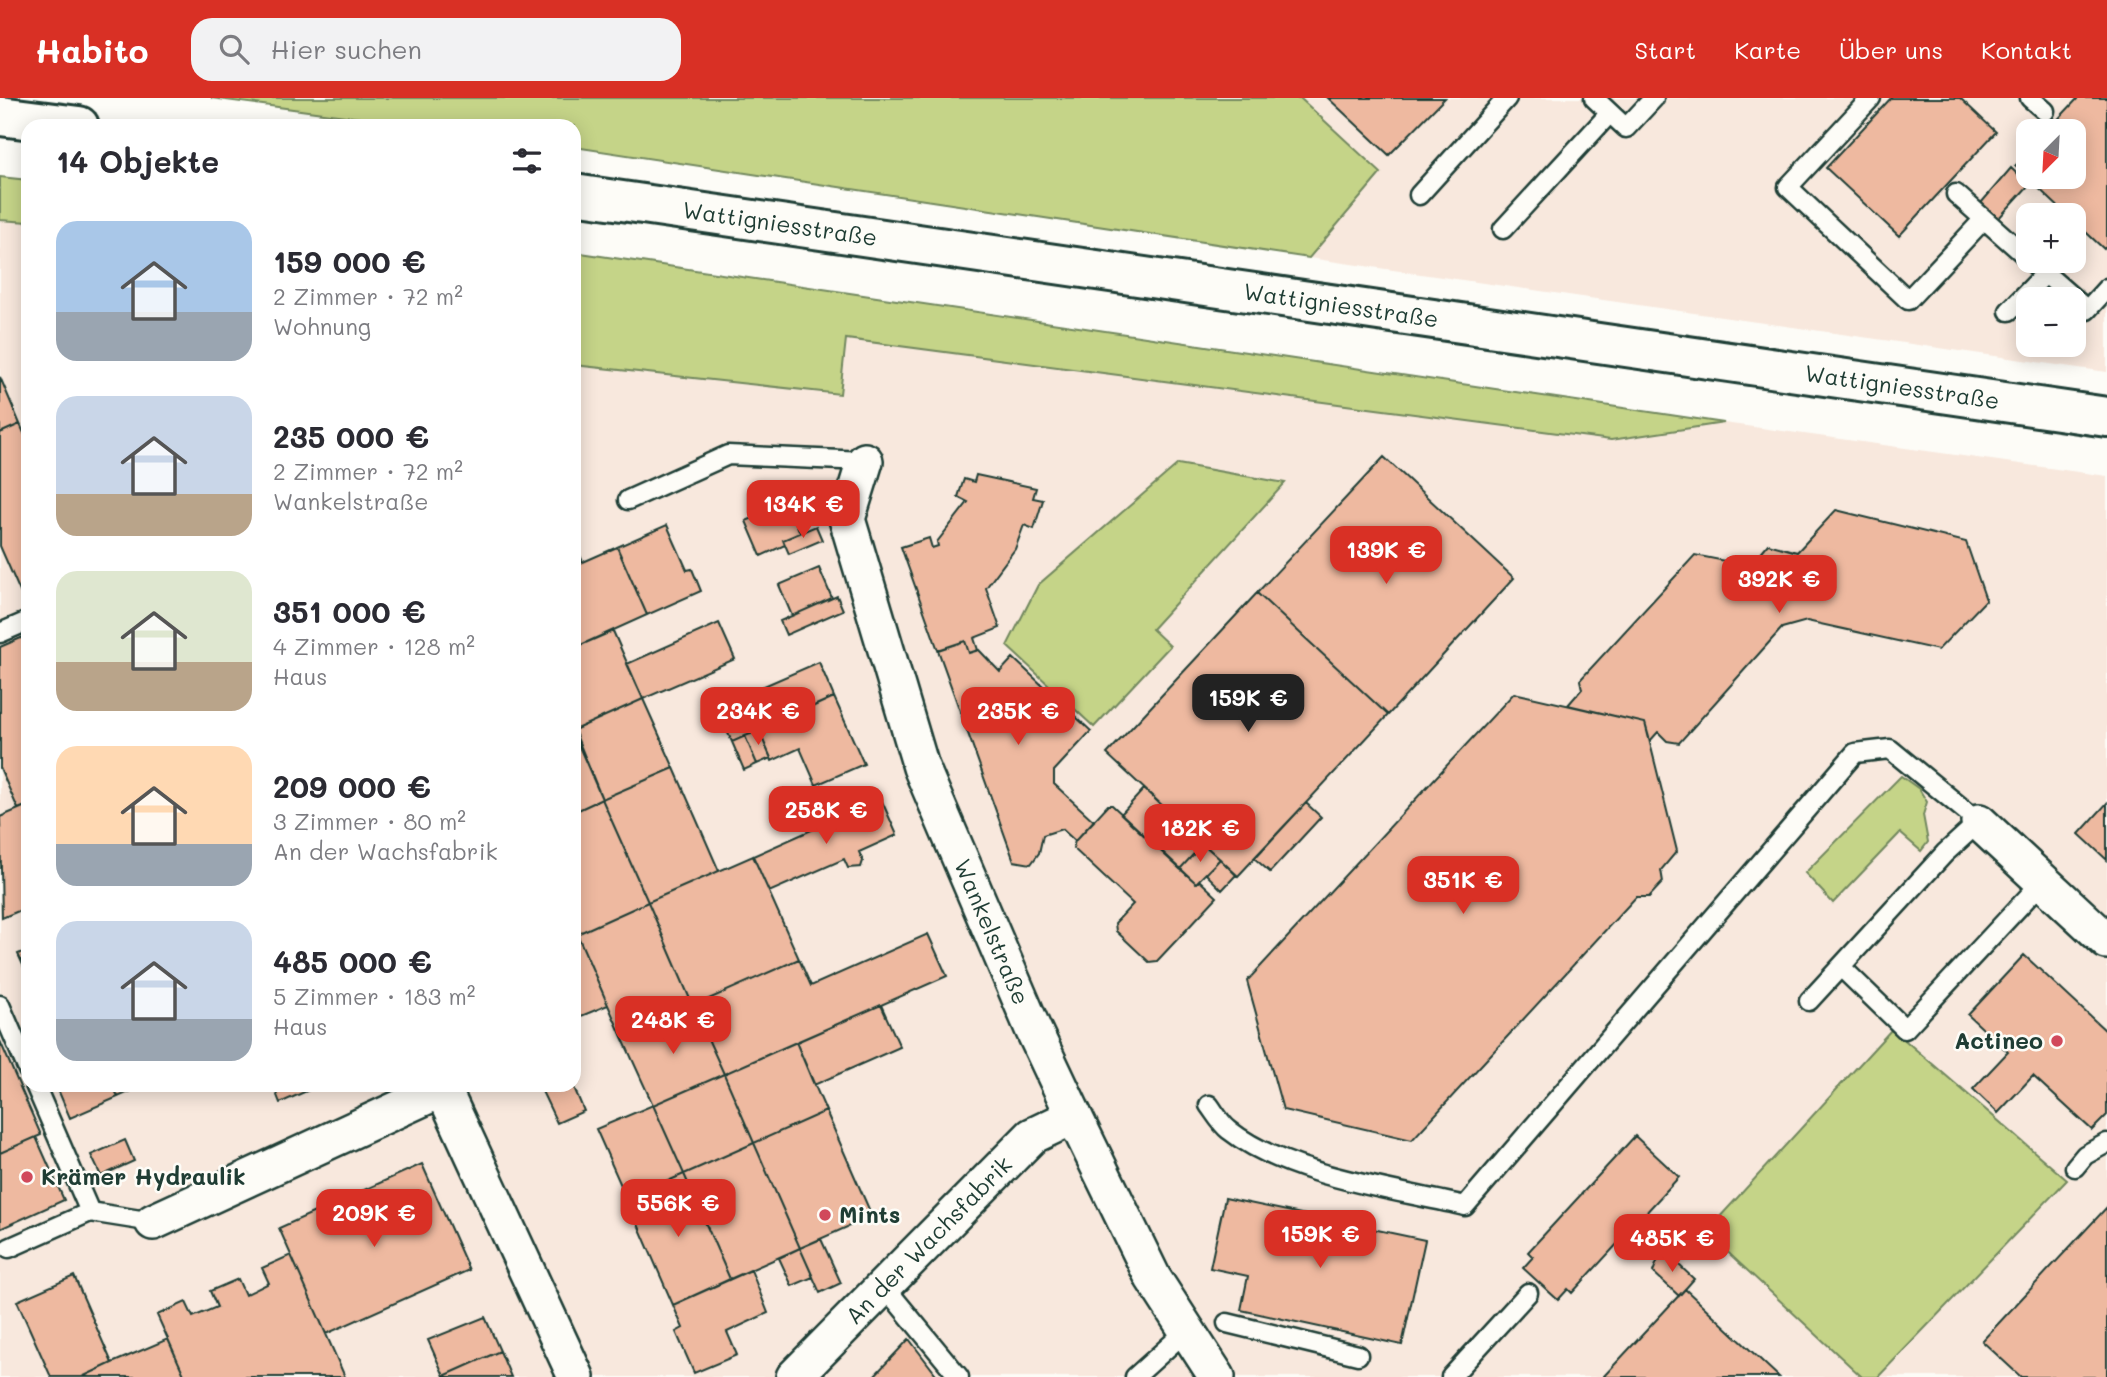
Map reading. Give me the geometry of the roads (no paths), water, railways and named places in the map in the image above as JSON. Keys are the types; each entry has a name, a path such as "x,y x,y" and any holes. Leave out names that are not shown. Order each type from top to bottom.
{"main road":[{"path":"0,116 24,119"},
{"name":"Wattigniesstraße","path":"581,195 2107,417"}],"street":[{"name":"Wankelstraße","path":"864,461 847,519 921,767 1033,1029 1074,1116 1153,1278 1217,1377"},
{"path":"1979,822 2107,941"},
{"path":"153,1222 431,1092"},
{"path":"444,1092 576,1377"},
{"name":"An der Wachsfabrik","path":"794,1377 1032,1136 1074,1116"}],"lane":[{"path":"1419,195 1507,98"},
{"path":"1594,98 1626,128 1654,98"},
{"path":"1871,98 1787,187 1908,300 1984,219"},
{"path":"2030,98 2045,111"},
{"path":"1503,229 1611,113"},
{"path":"1956,194 2016,247"},
{"path":"2010,311 2046,274 2087,310 2107,288"},
{"path":"628,500 728,455 864,461"},
{"path":"0,633 21,624"},
{"path":"1209,1105 1226,1129 1257,1149 1309,1169 1465,1206 1855,753 1891,749 1979,822 1945,853 1809,1001"},
{"path":"1841,967 1905,1029 2044,880"},
{"path":"0,1005 21,1054"},
{"path":"38,1092 90,1212"},
{"path":"2075,1167 2085,1155 2107,1143"},
{"path":"9,1248 90,1212 153,1222"},
{"path":"884,1286 960,1377"},
{"path":"1451,1377 1528,1293"},
{"path":"1227,1323 1358,1355"},
{"path":"1135,1377 1186,1331"}],"place":[{"name":"Actineo","path":"2057,1041"},
{"name":"Krämer Hydraulik","path":"27,1177"},
{"name":"Mints","path":"825,1215"}]}
